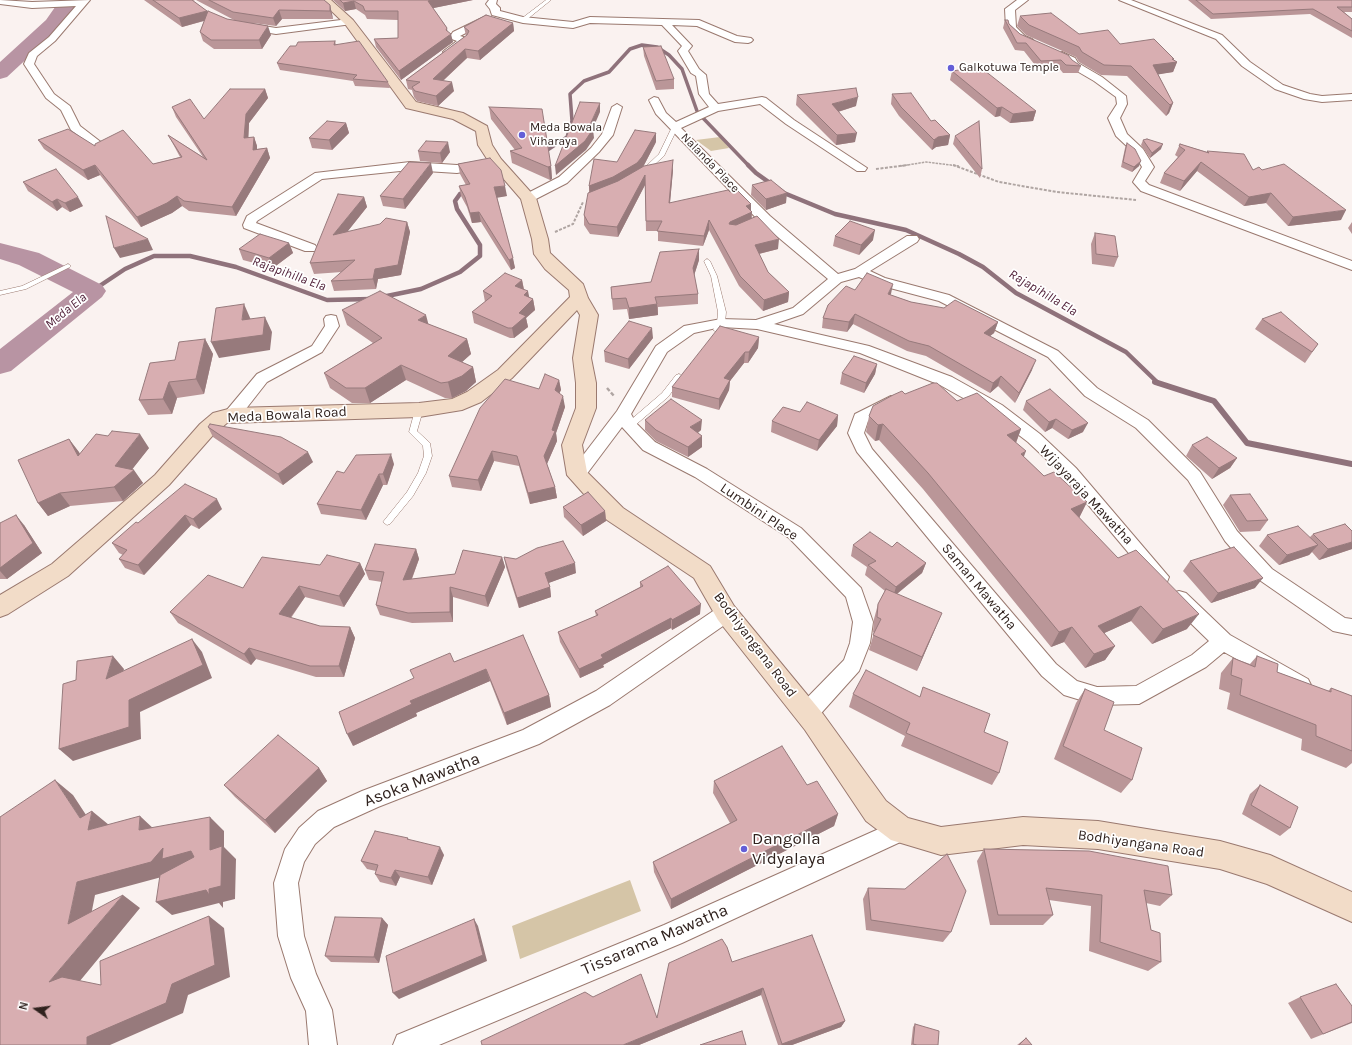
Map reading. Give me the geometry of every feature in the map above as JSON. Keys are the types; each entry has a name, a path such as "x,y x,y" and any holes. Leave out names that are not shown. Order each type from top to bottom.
{"street":[{"path":"325,0 349,22 404,85 411,105 458,116 482,129 486,145 496,162 528,198 540,240 542,254 551,265 577,288 579,298 589,315 582,358 586,383 586,408 572,445 577,475"},
{"path":"437,58 464,41 454,38 456,34 483,20 495,16 495,8 491,4 493,0"},
{"path":"1024,0 1015,4 1010,9 1011,28 1022,38 1071,60 1074,65 1098,79 1120,96 1122,104 1114,118 1122,136 1139,151 1148,167 1139,182 1145,188 1352,266"},
{"path":"1122,0 1219,37 1246,64 1280,87 1315,98 1352,98"},
{"path":"0,1 26,5 49,5 82,2"},
{"path":"82,2 52,39 33,55 29,64 50,96 66,108 75,128 102,148"},
{"path":"495,13 523,20 573,25 590,20 666,24 699,23 734,39 748,40"},
{"path":"233,24 276,31 349,22"},
{"path":"666,24 687,46 683,51 695,71 701,75 704,94 715,108"},
{"path":"654,100 661,114 675,127"},
{"name":"Nalanda Place","path":"836,279 762,220 675,127 715,108 762,100 790,122 861,168"},
{"path":"528,198 563,180 595,150 608,135 618,107"},
{"path":"310,248 249,225 252,219 319,176 410,166 457,169 496,162"},
{"path":"757,326 798,311 836,279 860,272 912,239"},
{"path":"860,272 880,281 944,298 1053,354 1091,392 1142,424 1194,476 1231,536 1265,574 1340,625 1352,627"},
{"name":"Meda Bowala Road","path":"0,607 60,570 162,480 207,429 220,418 232,415 419,410 455,405 474,397 505,374 579,298"},
{"path":"232,415 262,378 317,348 332,326 331,319"},
{"name":"Wijayaraja Mawatha","path":"577,475 626,420 661,349 689,330 757,326 864,349 946,381 996,409 1034,438 1070,472 1181,601 1223,640 1305,687 1319,692"},
{"name":"Saman Mawatha","path":"946,381 886,403 861,418 856,433 864,452 1049,670 1071,688 1097,696 1139,695 1199,661 1223,640"},
{"name":"Lumbini Place","path":"626,420 649,446 701,473 795,533 854,594 863,622 860,644 852,665 806,713"},
{"name":"Bodhiyangana Road","path":"577,475 615,514 702,572 726,613 806,713 876,811 901,830 941,841 1023,831 1098,835 1220,855 1270,870 1352,907"},
{"name":"Asoka Mawatha","path":"323,1045 319,1010 304,978 290,936 286,883 293,857 307,836 326,819 332,816 370,799 531,736 578,712 603,698 726,613"},
{"name":"Tissarama Mawatha","path":"408,1045 673,934 901,830"}],"lane":[{"path":"523,20 549,0"},
{"path":"640,175 662,155 675,127"},
{"path":"707,261 714,276 722,312 718,329"},
{"path":"0,293 24,288 68,266"},
{"path":"626,420 665,395 684,371"},
{"path":"387,522 410,494 422,473 428,456 427,445 413,432 419,410"}],"path":[{"path":"861,168 878,169 926,162 958,166 999,182 1050,191 1144,201"},
{"path":"540,240 573,224 583,202"},
{"path":"586,383 606,388 618,400 626,420"}],"shaded area":[{"path":"720,137 729,148 711,151 696,140"},
{"path":"630,880 641,911 520,959 512,926"}],"building":[{"path":"153,0 192,0 207,11 179,18"},
{"path":"209,0 324,0 330,5 330,11 279,10 273,18 233,12"},
{"path":"340,0 432,0 428,1 447,28 446,30 451,34 399,71 374,39 398,38 398,11 365,11 363,6 354,1 343,3"},
{"path":"1196,0 1352,0 1352,7 1337,7 1352,19 1352,31 1313,9 1213,14"},
{"path":"208,11 227,19 268,26 259,40 211,40 200,32"},
{"path":"1051,13 1079,34 1108,30 1120,44 1154,39 1174,59 1172,59 1177,62 1153,65 1173,103 1170,105 1131,66 1104,65 1082,52 1079,47 1029,25 1020,16"},
{"path":"486,15 513,23 478,51 465,49 433,79 452,82 436,96 415,91 412,87 420,82 406,80 467,35 469,31 464,27"},
{"path":"1005,20 1008,20 1009,24 1020,34 1068,55 1072,60 1081,66 1066,65 1061,60 1041,61 1026,43 1017,43"},
{"path":"335,41 334,45 359,41 388,82 353,79 357,75 277,63 290,46 296,46 298,42"},
{"path":"661,46 674,79 656,81 643,47"},
{"path":"980,67 1036,111 1013,114 1002,107 997,108 952,71"},
{"path":"856,88 858,97 832,104 857,133 837,135 797,95"},
{"path":"230,89 265,89 246,114 244,138 254,137 253,150 267,148 232,207 184,201 177,196 167,203 137,217 95,165 83,170 38,140 68,129 95,146 95,144 123,130 153,164 182,157 168,135 207,160 172,107 190,99 204,119"},
{"path":"911,93 931,121 935,120 950,135 938,137 934,140 901,107 892,94"},
{"path":"580,102 600,103 588,129 593,129 585,141 555,166"},
{"path":"489,107 542,109 551,166 548,167 510,151 522,148"},
{"path":"327,121 346,123 329,140 309,138"},
{"path":"979,121 982,169 955,136"},
{"path":"635,130 656,133 642,157 637,163 613,177 589,186 594,159 617,162"},
{"path":"1147,139 1163,144 1152,153 1143,140"},
{"path":"426,141 448,142 440,153 418,151"},
{"path":"1127,143 1135,149 1141,161 1134,167 1123,162"},
{"path":"1180,144 1209,153 1207,151 1244,154 1253,170 1259,167 1262,170 1284,164 1346,210 1293,217 1271,193 1249,197 1201,162 1184,181 1164,173 1185,150 1179,146"},
{"path":"490,158 501,170 505,186 494,187 513,258 509,260 479,212 470,213 465,197 459,186 470,184 458,164"},
{"path":"673,160 669,203 728,190 730,192 737,190 751,204 746,206 752,212 730,222 729,224 736,225 757,216 779,239 755,245 768,272 789,292 764,300 740,276 709,220 704,236 657,231 662,221 646,221 645,175 617,227 589,224 584,215 588,193 618,181 644,166"},
{"path":"409,162 431,163 403,199 380,196"},
{"path":"56,169 78,197 65,203 57,199 52,202 23,182"},
{"path":"771,180 787,193 766,199 752,185"},
{"path":"338,194 364,197 333,235 380,224 386,218 407,222 398,265 375,269 373,279 331,281 355,260 310,263"},
{"path":"106,216 148,239 114,248"},
{"path":"850,221 875,230 861,245 835,236"},
{"path":"1095,233 1115,236 1118,257 1096,254"},
{"path":"260,234 289,243 269,258 239,249"},
{"path":"699,249 693,268 698,294 655,297 657,304 629,308 626,298 612,299 611,287 651,282 660,252"},
{"path":"505,273 522,280 515,286 528,291 524,295 533,299 519,313 526,316 512,328 508,328 472,312 492,296 483,291"},
{"path":"867,273 893,284 888,294 911,302 944,308 955,300 998,322 984,333 1036,360 1019,393 1001,376 993,383 929,346 909,341 855,314 849,322 823,318 828,305 846,286 855,290"},
{"path":"380,291 426,315 418,320 467,339 448,356 473,367 462,376 448,382 441,383 401,365 365,388 346,388 324,373 382,338 342,310"},
{"path":"244,304 242,320 265,317 263,335 211,342 216,308"},
{"path":"1281,312 1318,344 1312,352 1262,319"},
{"path":"629,321 652,328 628,359 604,351"},
{"path":"720,326 759,337 749,352 745,352 724,378 730,380 719,399 672,387"},
{"path":"205,339 196,379 169,382 163,399 139,400 150,363 175,360 179,342"},
{"path":"854,356 877,364 866,383 842,373"},
{"path":"545,374 559,380 555,390 563,396 552,430 555,431 544,456 555,487 528,493 517,456 492,451 478,480 449,476 480,408 505,379 539,389"},
{"path":"933,383 937,383 957,401 977,393 1021,429 1007,435 1026,451 1021,454 1044,476 1054,472 1087,502 1071,509 1118,558 1136,550 1199,614 1163,629 1141,606 1098,626 1115,646 1094,654 1072,627 1059,632 928,473 883,424 878,425 869,416 873,406 893,395 902,391 905,394"},
{"path":"1050,389 1088,423 1072,430 1056,419 1049,422 1026,401"},
{"path":"671,399 702,420 690,427 702,436 688,447 656,430 645,420"},
{"path":"807,402 838,415 819,440 772,421 783,407 800,412"},
{"path":"210,424 281,437 308,452 278,474 208,427"},
{"path":"112,431 140,434 115,466 134,470 114,487 60,493 38,503 18,460 69,439 78,456 96,434 108,436"},
{"path":"1207,437 1237,458 1219,468 1192,445"},
{"path":"391,454 383,474 379,474 361,510 317,504 337,471 344,473 356,455"},
{"path":"185,484 217,499 193,519 185,515 138,565 119,559 127,550 112,543 136,522 138,523"},
{"path":"588,492 605,511 581,525 563,507"},
{"path":"1250,494 1268,520 1247,521 1230,495"},
{"path":"16,515 33,543 0,568 0,523"},
{"path":"1345,524 1352,531 1352,542 1328,549 1313,534"},
{"path":"1298,526 1318,545 1287,555 1267,535"},
{"path":"870,532 892,547 897,542 926,563 896,587 868,565 876,561 853,545"},
{"path":"563,541 575,563 545,573 550,587 517,598 504,557 516,559 537,548"},
{"path":"375,544 416,549 403,580 455,574 463,550 502,557 485,596 450,587 450,612 408,613 376,605 384,572 365,570"},
{"path":"1234,547 1263,578 1218,593 1190,561"},
{"path":"327,555 360,563 339,596 299,586 279,614 320,626 350,627 339,666 310,666 249,648 244,654 170,612 208,575 243,588 262,557 320,565"},
{"path":"668,566 701,604 601,655 603,658 579,669 558,632 598,615 595,611 643,586 640,582"},
{"path":"886,589 942,613 922,657 873,635 881,619 877,617 878,604"},
{"path":"523,635 549,695 504,713 486,669 410,701 412,704 347,734 339,712 414,678 410,670 450,653 454,662"},
{"path":"192,639 203,665 129,700 129,727 59,749 63,684 76,680 77,661 113,656 106,679"},
{"path":"1257,656 1278,664 1277,672 1331,692 1331,688 1352,696 1352,751 1316,736 1316,725 1240,695 1242,679 1231,675 1233,658 1255,667"},
{"path":"866,670 920,697 923,687 990,714 984,732 1008,742 999,773 906,733 910,723 853,694"},
{"path":"1085,689 1114,702 1104,730 1142,748 1132,780 1063,746"},
{"path":"278,735 319,768 265,820 224,785"},
{"path":"782,746 807,785 817,781 838,814 671,899 653,862 737,820 714,781"},
{"path":"55,780 80,818 92,811 88,830 140,816 139,830 210,817 210,850 222,846 221,886 209,889 209,895 206,890 156,902 160,875 194,857 191,851 162,859 163,848 151,862 77,882 68,924 123,895 49,982 62,977 101,985 100,961 209,916 215,965 172,984 166,1003 87,1037 87,1045 0,1045 0,817"},
{"path":"1260,785 1298,807 1290,828 1251,805"},
{"path":"375,831 440,847 428,877 395,870 391,878 375,874 378,865 361,861"},
{"path":"984,849 1089,851 1168,866 1172,895 1144,890 1151,930 1160,933 1161,962 1100,942 1102,895 1046,888 1053,915 998,915"},
{"path":"947,854 966,891 951,932 871,920 868,888 905,889"},
{"path":"335,917 382,918 374,957 325,956"},
{"path":"474,919 483,955 393,993 386,956"},
{"path":"812,935 845,1021 782,1044 763,988 623,1045 482,1045 481,1041 585,992 593,997 641,974 657,1018 669,963 722,939 727,947 732,962"},
{"path":"1336,984 1352,1006 1352,1022 1323,1034 1300,997"},
{"path":"915,1024 939,1031 938,1045 913,1044"},
{"path":"742,1031 746,1045 700,1045"},
{"path":"1026,1038 1032,1045 1019,1045"}],"waterway":[{"name":"Meda Ela","path":"0,73 53,24 70,1 69,0"},
{"name":"Rajapihilla Ela","path":"543,153 567,137 572,121 570,94 584,81 609,72 630,49 642,45 657,47 669,55 682,69 697,111"},
{"name":"Rajapihilla Ela","path":"703,118 749,166"},
{"name":"Rajapihilla Ela","path":"749,166 756,173 784,193 835,214 906,230 959,254 983,267 1016,293 1126,352 1158,383"},
{"name":"Rajapihilla Ela","path":"382,297 421,289 460,272 480,256 480,245 457,209 455,201 460,194 468,192"},
{"name":"Meda Ela","path":"0,251 29,259 92,291 0,364"},
{"name":"Rajapihilla Ela","path":"92,291 125,269 154,256 190,256 236,267 327,300 371,299"},
{"name":"Rajapihilla Ela","path":"1158,383 1214,401 1247,443 1352,464"}],"place":[{"name":"Galkotuwa Temple","path":"951,68"},
{"name":"Meda Bowala Viharaya","path":"522,135"},
{"name":"Dangolla Vidyalaya","path":"744,849"}]}
